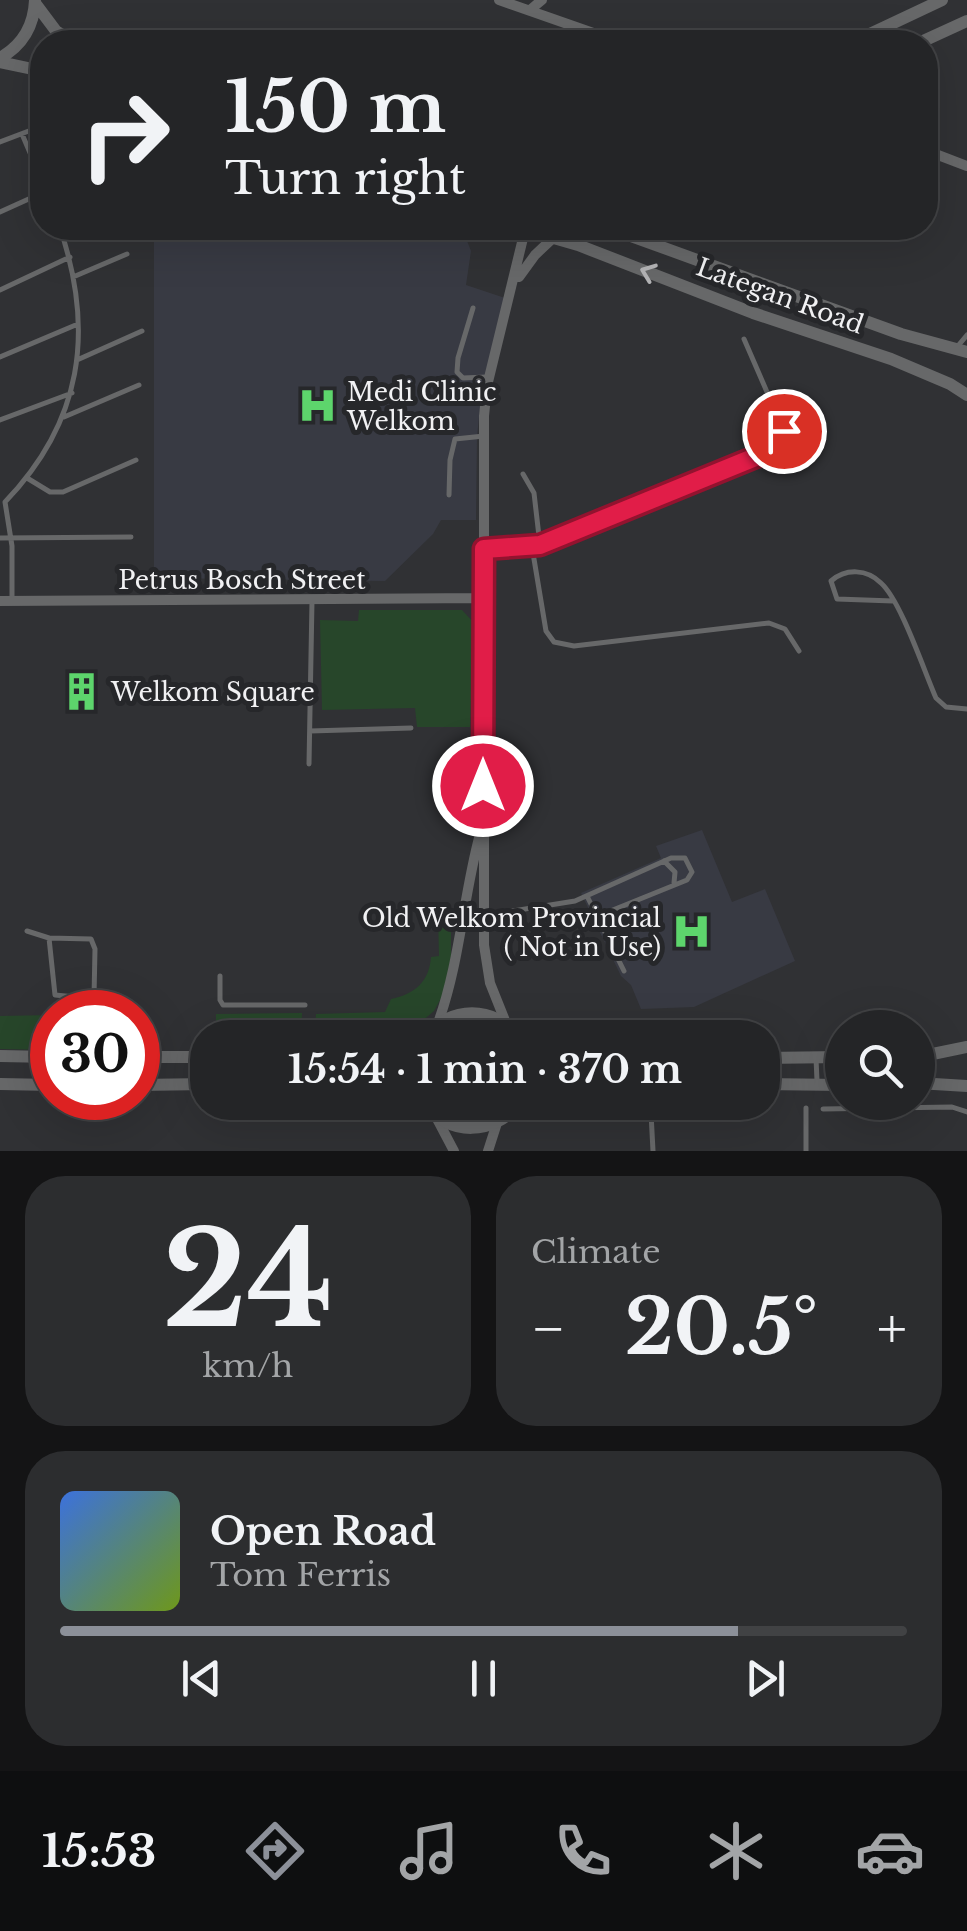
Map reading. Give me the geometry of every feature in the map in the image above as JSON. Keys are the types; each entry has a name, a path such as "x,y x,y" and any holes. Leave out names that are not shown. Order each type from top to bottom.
{"street":[{"path":"500,0 586,30"},
{"path":"530,10 542,0"},
{"path":"878,30 942,0"},
{"path":"35,2 55,30"},
{"path":"0,60 25,36 35,2"},
{"path":"938,34 967,20"},
{"path":"0,60 30,68"},
{"path":"938,155 967,166"},
{"path":"505,1020 486,966 484,436 490,377 514,287 521,240"},
{"path":"514,287 535,254 550,240"},
{"name":"Lategan Road","path":"574,240 753,312 892,359 967,395"},
{"name":"Lategan Road","path":"646,240 764,286 902,334 961,350"},
{"path":"753,312 764,286"},
{"path":"892,359 902,334"},
{"name":"Petrus Bosch Street","path":"6,601 484,598"},
{"path":"435,1020 452,981 464,903 483,824"},
{"path":"447,1020 472,1012 499,1020"},
{"path":"935,1054 967,1047"},
{"path":"0,1056 30,1056"},
{"path":"160,1057 190,1058"},
{"path":"780,1058 825,1058"},
{"path":"160,1080 190,1084"},
{"path":"0,1084 30,1085"},
{"path":"780,1084 825,1084"},
{"path":"935,1085 967,1086"},
{"path":"437,1120 454,1151"},
{"path":"445,1120 466,1128 498,1123"},
{"path":"488,1151 501,1120"}],"lane":[{"path":"0,142 30,131"},
{"path":"22,134 30,153"},
{"path":"0,212 30,198"},
{"path":"6,601 11,538 3,501 28,478 49,448 72,393 78,324 70,257 64,240"},
{"path":"73,277 128,254"},
{"path":"0,290 70,257"},
{"path":"473,308 457,372 464,378 490,377"},
{"path":"0,357 78,324"},
{"path":"77,360 142,331"},
{"path":"961,350 967,335"},
{"path":"484,549 536,546 775,449 783,441 784,431 744,339"},
{"path":"64,418 140,385"},
{"path":"0,420 72,393"},
{"path":"449,495 452,444 458,438 484,436"},
{"path":"28,478 50,492 63,492 136,460"},
{"path":"523,474 534,493 546,631 554,642 574,646 769,623 785,629 799,651"},
{"path":"0,538 7,526"},
{"path":"0,538 130,537"},
{"path":"893,602 837,599 831,581 844,572 868,574 883,584 893,602 940,702 946,707 967,708"},
{"path":"309,764 312,601"},
{"path":"310,731 410,728"},
{"path":"464,903 484,910 558,905 664,861 685,858 692,866 692,876 598,916"},
{"path":"664,861 674,872 672,886"},
{"path":"587,896 624,972"},
{"path":"27,931 49,938 91,939 94,990"},
{"path":"49,938 55,990"},
{"path":"220,976 223,1005 306,1005"},
{"path":"816,1058 816,1084"},
{"path":"823,1108 952,1107 967,1112"},
{"path":"806,1108 806,1151"},
{"path":"651,1120 653,1151"}],"shaded area":[{"name":"Medi Clinic Welkom","path":"154,240 467,240 471,251 466,285 505,298 482,388 476,520 441,520 433,534 385,581 154,578"},
{"name":"Old Welkom Provincial ( Not in Use)","path":"702,830 732,902 765,889 795,961 694,1007 641,1009 581,893 661,858 656,846"}],"green space":[{"path":"359,610 462,610 474,623 470,727 417,727 415,708 322,710 320,620 358,621"},
{"path":"444,907 451,912 446,989 434,1011 423,1020 316,1020 316,1014 385,1012 391,999 419,986 431,957 439,956 438,914 431,914 431,908"},
{"path":"302,1013 302,1020 216,1020 216,1014"},
{"path":"30,1015 30,1050 0,1049 0,1016"}],"place":[{"name":"Medi Clinic Welkom","path":"317,406"},
{"name":"Welkom Square","path":"81,692"},
{"name":"Old Welkom Provincial ( Not in Use)","path":"691,932"}],"route":[{"path":"483,786 484,549 540,545 775,449 783,441 784,431"}]}
